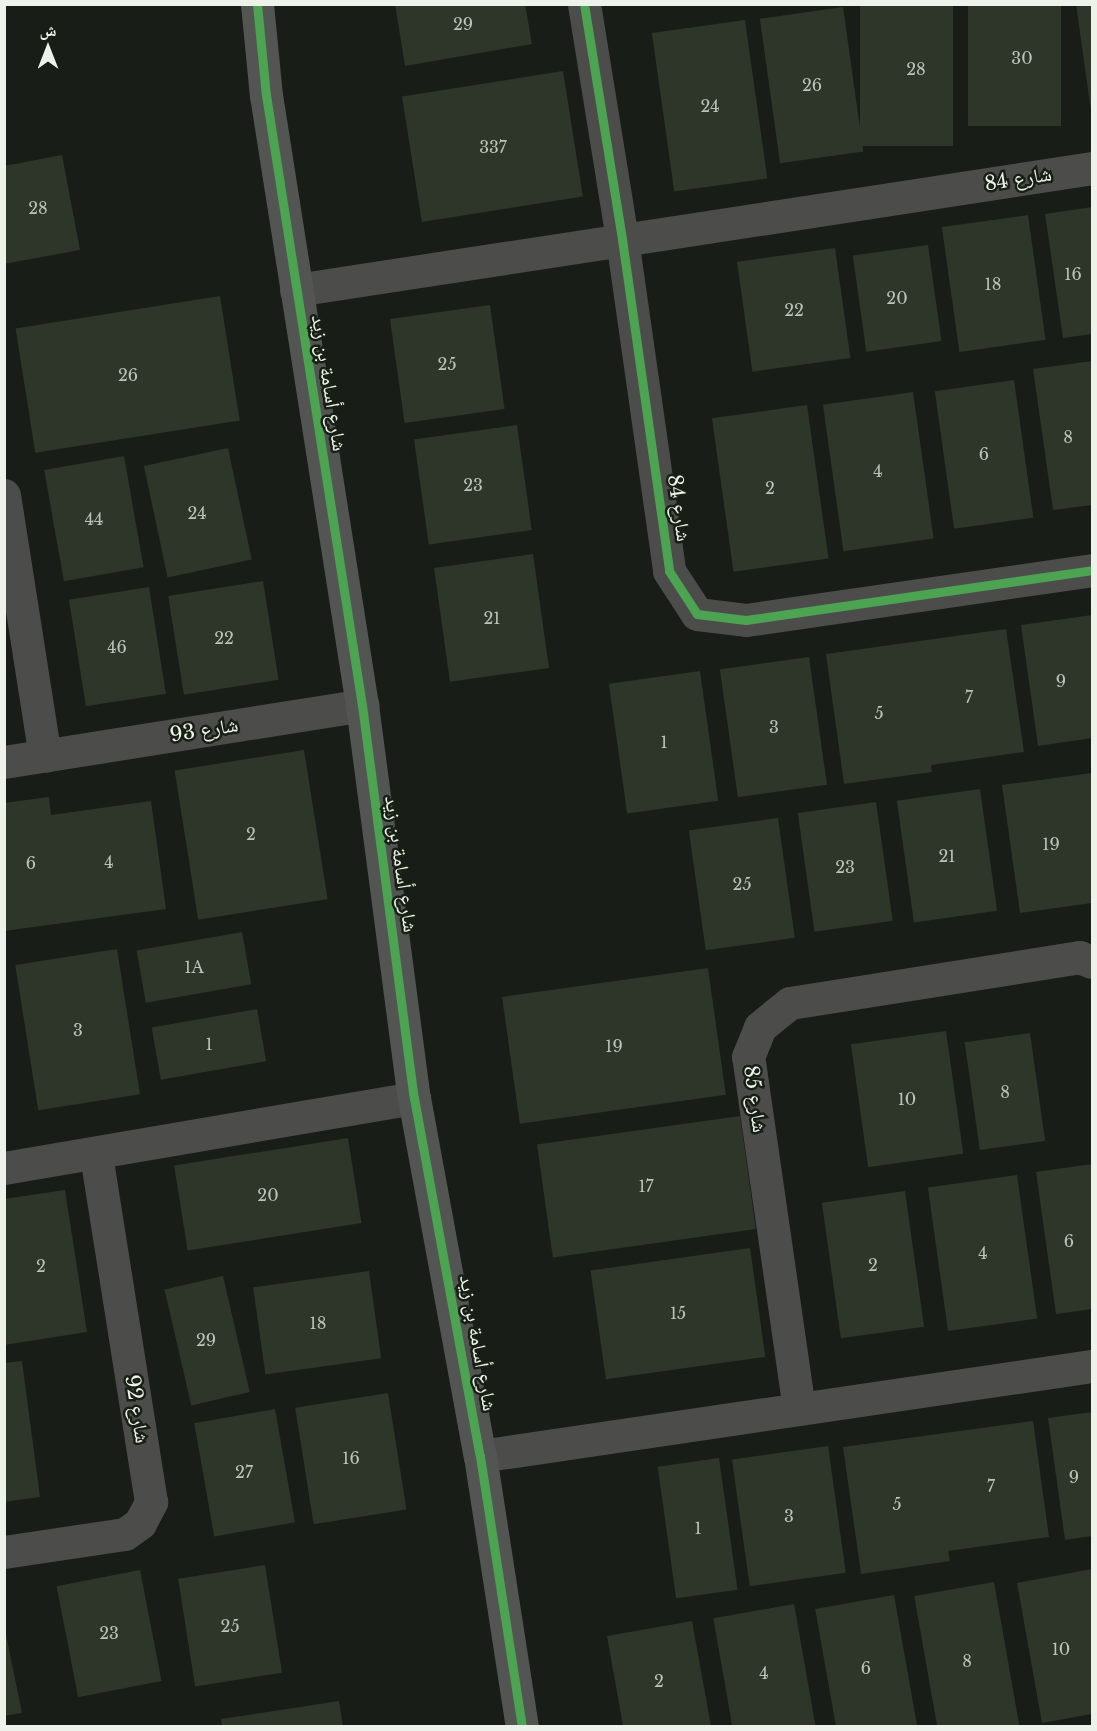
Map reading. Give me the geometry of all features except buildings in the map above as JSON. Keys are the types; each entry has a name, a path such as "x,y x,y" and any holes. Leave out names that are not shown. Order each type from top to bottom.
{"street":[{"name":"شارع أسامة بن زيد","path":"257,4 266,95 362,705 414,1098 480,1456 522,1726"},
{"name":"شارع 84","path":"584,4 622,239 669,571 697,614 746,621 1092,570"},
{"name":"شارع 84","path":"296,290 1092,168"},
{"path":"4,495 45,756"},
{"name":"شارع 93","path":"4,762 362,705"},
{"name":"شارع 85","path":"799,1409 748,1057 760,1027 790,1003 1079,957 1092,962"},
{"path":"4,1168 414,1098"},
{"name":"شارع 92","path":"4,1552 125,1534 140,1523 151,1502 96,1153"},
{"path":"480,1456 1092,1366"}],"cycle path":[{"path":"257,4 266,95 362,705 414,1098 480,1456 522,1726"},
{"path":"584,4 622,239 669,571 697,614 746,620 1092,570"}]}
